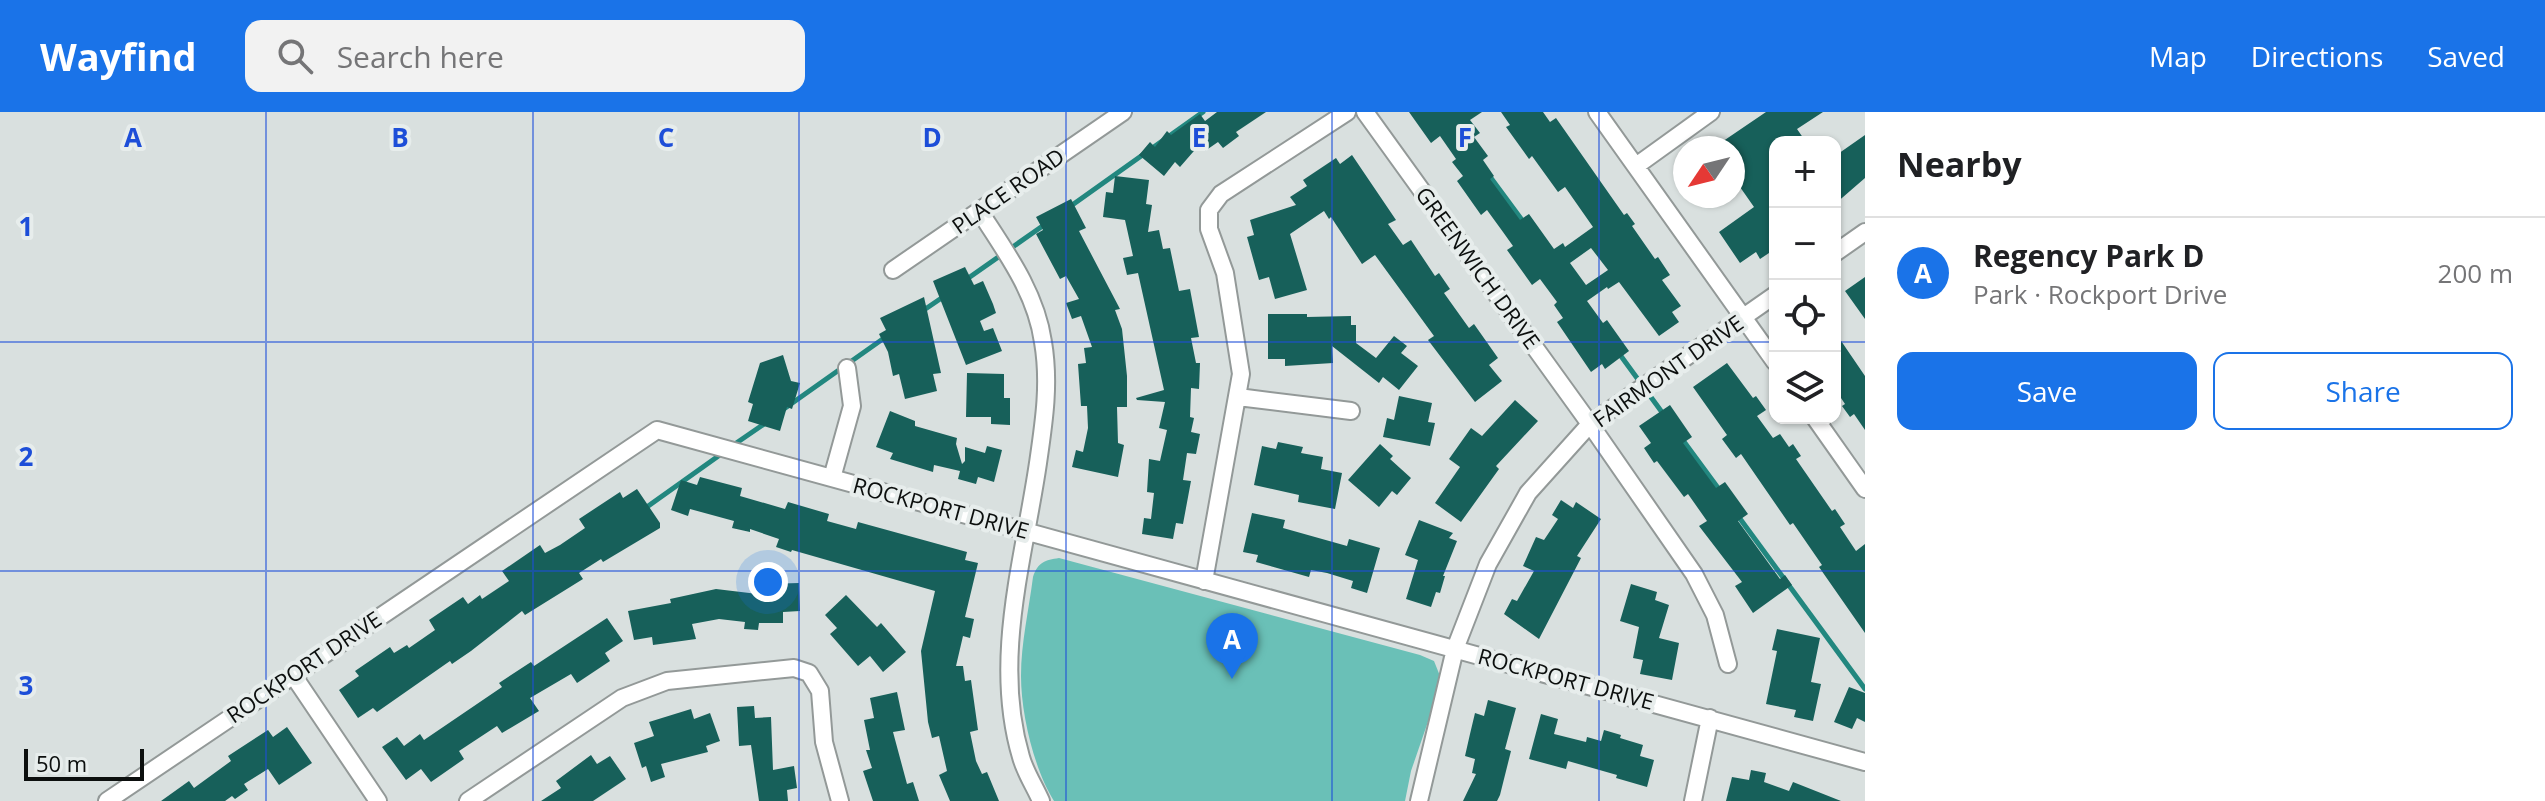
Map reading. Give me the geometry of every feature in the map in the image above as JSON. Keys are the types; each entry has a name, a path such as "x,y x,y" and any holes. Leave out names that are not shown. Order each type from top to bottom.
{"street":[{"name":"PLACE ROAD","path":"893,270 1123,112"},
{"path":"1204,581 1241,374 1225,273 1209,229 1209,210 1221,194 1347,112"},
{"name":"GREENWICH DRIVE","path":"1365,112 1694,574 1715,615 1728,664"},
{"path":"1597,112 1769,354"},
{"path":"1636,166 1711,112"},
{"path":"980,212 1021,275 1043,340 1048,397 1009,636 1010,700 1021,758 1041,801"},
{"path":"1841,249 1865,232"},
{"name":"FAIRMONT DRIVE","path":"1419,801 1455,649 1488,564 1528,493 1590,424 1769,299"},
{"path":"832,478 852,406 847,368"},
{"path":"1238,397 1351,411"},
{"path":"1819,424 1865,489"},
{"name":"ROCKPORT DRIVE","path":"107,801 657,430 1865,762"},
{"path":"468,801 622,698 667,681 794,668 809,673 820,691 824,742 840,801"},
{"path":"293,675 378,801"},
{"path":"1693,801 1710,718"}],"shaded area":[{"path":"1059,558 1434,661 1442,681 1411,771 1405,801 1054,801 1040,773 1030,741 1021,676 1033,577 1043,563"}],"building":[{"path":"1217,112 1266,112 1236,132 1239,136 1223,148 1218,142 1205,151 1200,144 1180,167 1175,162 1164,176 1139,155 1150,142 1155,147 1167,131 1171,135 1200,114 1205,121"},
{"path":"1409,112 1482,112 1470,120 1480,133 1474,137 1488,156 1483,160 1494,176 1490,179 1520,220 1529,214 1554,249 1563,243 1565,247 1593,227 1565,187 1558,192 1532,156 1529,159 1506,127 1510,125 1501,112 1543,112 1550,122 1556,118 1624,215 1627,213 1635,224 1632,226 1655,259 1658,257 1670,275 1662,280 1681,306 1672,312 1679,322 1659,336 1619,282 1607,287 1587,301 1603,323 1607,320 1629,351 1605,369 1602,364 1591,372 1557,322 1563,318 1554,305 1557,302 1540,279 1532,285 1507,250 1513,246 1503,232 1487,210 1481,215 1457,181 1463,176 1452,162 1456,159 1440,136 1431,143","holes":["1591,248 1608,270 1586,285 1570,263"]},
{"path":"1766,112 1823,112 1797,129 1802,136 1769,136 1769,253 1760,259 1756,252 1740,263 1719,232 1754,207 1745,194 1745,136 1731,136"},
{"path":"1865,135 1865,178 1841,199 1841,152"},
{"path":"1352,155 1396,220 1388,224 1403,245 1411,240 1435,276 1439,273 1450,289 1444,293 1469,328 1474,324 1498,358 1489,365 1502,381 1475,402 1428,340 1434,336 1375,255 1362,264 1324,211 1290,234 1307,290 1275,299 1269,277 1259,280 1247,237 1254,235 1250,220 1296,205 1290,197 1307,186 1303,180 1336,158 1340,164"},
{"path":"1115,176 1149,180 1146,204 1152,205 1148,232 1159,230 1163,249 1170,248 1179,291 1190,289 1199,337 1191,338 1196,363 1200,363 1199,389 1191,388 1190,417 1194,418 1191,432 1200,434 1196,454 1187,453 1183,480 1191,481 1183,524 1176,523 1173,539 1142,534 1144,518 1151,519 1154,493 1147,492 1149,459 1160,461 1167,430 1159,428 1165,402 1136,398 1164,390 1138,273 1127,275 1123,258 1133,256 1125,220 1103,217 1106,192 1113,193"},
{"path":"1071,199 1086,228 1079,231 1120,309 1115,310 1122,329 1127,407 1117,407 1118,443 1124,445 1118,477 1072,467 1076,450 1083,452 1088,428 1087,406 1081,406 1078,364 1086,363 1084,348 1092,347 1081,316 1072,319 1066,303 1079,299 1066,276 1060,279 1036,234 1043,230 1036,217"},
{"path":"965,267 974,285 983,281 996,313 980,321 984,331 993,328 1002,351 966,365 933,281"},
{"path":"1865,277 1865,319 1845,291"},
{"path":"924,297 941,373 933,374 937,391 905,399 899,374 893,376 888,352 879,334 886,330 880,318"},
{"path":"1268,314 1351,316 1351,325 1356,325 1356,343 1376,358 1394,336 1407,346 1401,353 1418,366 1399,390 1383,377 1379,383 1332,346 1333,363 1285,366 1285,359 1268,359"},
{"path":"1841,341 1865,376 1865,430 1854,414 1850,417 1842,406 1845,404 1841,398"},
{"path":"783,355 791,381 800,383 792,409 787,407 780,431 748,421 753,404 748,402 760,363"},
{"path":"1727,363 1766,410 1757,416 1773,438 1780,434 1789,447 1793,444 1801,456 1796,459 1832,511 1835,509 1845,524 1840,527 1856,551 1865,544 1865,633 1793,523 1790,525 1741,454 1736,458 1722,439 1727,435 1693,387"},
{"path":"967,373 1004,374 1004,398 1010,398 1010,425 991,424 991,417 966,417"},
{"path":"1399,396 1432,403 1428,422 1435,423 1430,446 1383,437 1387,418 1394,420"},
{"path":"1515,400 1538,421 1496,466 1499,469 1461,522 1435,503 1460,467 1449,459 1471,428 1482,436"},
{"path":"1670,405 1692,437 1683,443 1716,488 1725,482 1748,514 1738,521 1780,579 1785,575 1792,585 1753,613 1735,586 1742,582 1699,526 1707,521 1688,494 1684,497 1644,448 1651,443 1639,426"},
{"path":"890,411 915,421 915,426 957,438 962,464 965,461 965,447 985,453 987,446 1002,450 994,482 978,477 976,484 958,479 960,471 934,465 933,472 890,459 893,453 876,447"},
{"path":"1278,442 1303,447 1301,453 1323,457 1321,469 1342,473 1335,509 1298,502 1299,495 1254,485 1262,446 1276,449"},
{"path":"1380,444 1393,456 1390,459 1411,478 1397,495 1392,491 1379,507 1348,480"},
{"path":"700,477 742,488 740,496 785,509 788,502 829,514 827,521 856,529 858,522 967,552 965,560 978,563 965,617 974,619 970,638 963,636 956,666 963,666 965,681 971,680 978,730 970,732 976,761 982,774 987,772 999,801 950,801 939,775 947,771 939,736 932,738 928,722 921,651 935,591 776,547 779,539 750,529 750,532 732,528 734,521 690,509 688,516 671,510 681,480 697,485"},
{"path":"637,489 660,523 660,528 603,562 601,559 579,573 583,579 525,615 522,611 471,651 452,664 450,661 377,712 373,708 358,718 339,690 359,676 355,671 390,647 394,653 407,645 409,648 435,630 429,620 463,597 468,604 480,595 482,599 509,581 502,571 540,545 545,553 560,545 585,528 579,519 620,492 623,498"},
{"path":"1561,500 1573,508 1576,502 1601,519 1577,556 1581,558 1539,639 1504,614 1512,599 1517,601 1534,571 1523,566 1536,537 1544,540 1558,519 1552,515"},
{"path":"1252,513 1285,520 1283,528 1347,546 1349,539 1380,548 1367,593 1351,588 1353,581 1327,573 1311,570 1309,577 1256,562 1258,555 1243,552"},
{"path":"1419,520 1453,533 1449,538 1457,541 1443,576 1440,593 1436,592 1431,607 1406,599 1418,560 1405,555"},
{"path":"799,583 800,611 783,612 783,623 759,623 758,630 744,629 745,622 719,619 692,624 696,639 653,645 652,637 634,640 628,611 671,603 670,599 716,589 766,595 766,584"},
{"path":"1631,584 1657,592 1655,600 1669,605 1659,638 1679,643 1672,680 1640,674 1643,660 1633,658 1639,627 1620,621"},
{"path":"846,595 877,627 881,623 906,652 883,672 870,656 858,666 830,634 837,628 825,615"},
{"path":"607,618 623,641 605,653 610,661 577,683 571,674 530,698 539,711 502,733 497,726 459,751 464,759 431,782 421,769 406,780 382,747 397,737 404,746 420,734 424,740 502,687 499,683 531,662 534,666"},
{"path":"1777,629 1820,638 1811,682 1821,684 1813,721 1794,717 1796,710 1766,704 1777,651 1772,650"},
{"path":"1849,687 1865,693 1865,722 1857,718 1852,729 1834,722"},
{"path":"897,692 905,730 893,732 907,784 913,782 919,801 873,801 863,771 872,768 866,750 870,750 864,720 874,718 870,698"},
{"path":"1488,700 1516,708 1505,749 1511,751 1497,801 1463,801 1476,774 1472,773 1475,759 1465,756 1475,713 1484,716"},
{"path":"754,706 755,718 771,717 773,770 794,766 797,788 787,790 788,801 759,801 751,745 739,746 737,707"},
{"path":"691,709 694,719 710,713 720,741 706,746 708,752 661,764 665,777 651,782 646,766 642,768 634,743 654,736 649,722"},
{"path":"1541,714 1558,719 1554,734 1586,742 1587,737 1601,741 1604,730 1643,745 1640,756 1654,760 1647,787 1568,761 1566,769 1529,759"},
{"path":"287,727 312,763 279,785 268,769 244,784 248,790 235,799 232,796 225,801 161,801 189,781 194,788 231,761 228,756 268,730 273,737"},
{"path":"591,755 597,764 610,756 626,779 593,801 541,801 561,788 556,781"},
{"path":"1751,770 1766,773 1764,782 1789,791 1793,782 1841,801 1726,801 1732,777 1749,780"}],"waterway":[{"path":"1068,208 1203,112"},
{"path":"1488,174 1525,224"},
{"path":"967,279 1044,225"},
{"path":"921,312 943,297"},
{"path":"781,411 887,336"},
{"path":"1618,352 1664,415"},
{"path":"732,446 767,422"},
{"path":"1682,439 1721,492"},
{"path":"644,509 724,452"},
{"path":"1738,516 1865,689"}],"place":[{"name":"Regency Park D","path":"1232,679"}]}
